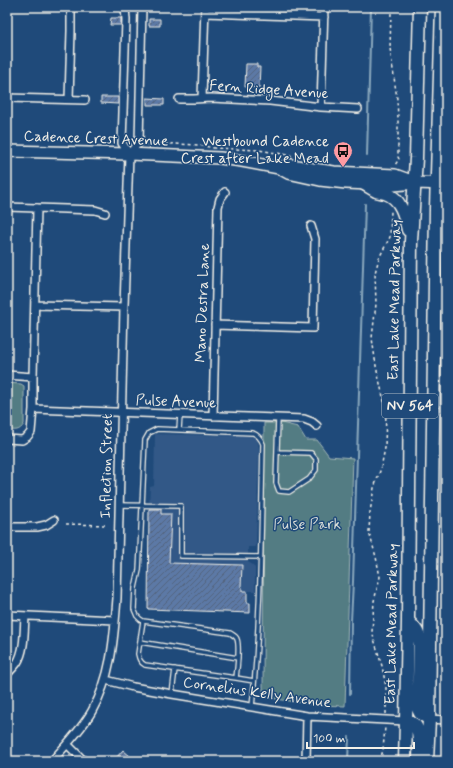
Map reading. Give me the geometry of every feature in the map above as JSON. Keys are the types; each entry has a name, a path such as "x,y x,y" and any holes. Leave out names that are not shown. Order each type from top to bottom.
{"main road":[{"name":"East Lake Mead Parkway","path":"405,761 408,621 411,241 415,183 420,7"},
{"name":"NV 564","path":"427,761 442,183 442,7"},
{"path":"364,184 376,191 393,197 398,202 403,212 411,241"},
{"path":"408,621 415,627 419,635 418,709 420,713 429,719"},
{"path":"406,721 414,724 417,728 419,735 418,761"}],"street":[{"path":"69,99 71,31 70,7"},
{"path":"125,7 126,20 122,143 130,154 139,142 142,7"},
{"path":"321,107 324,7"},
{"path":"202,98 205,10 324,17"},
{"path":"7,98 85,100"},
{"name":"Fern Ridge Avenue","path":"179,98 194,100 202,98 270,101 321,107 358,109"},
{"name":"Cadence Crest Avenue","path":"7,152 130,154 220,158 279,168 288,174 320,180 346,183 394,185 415,183"},
{"name":"Inflection Street","path":"52,761 92,711 106,680 112,655 117,598 124,307 130,154"},
{"name":"Cadence Crest Avenue","path":"279,168 291,165 334,172 394,168 415,183"},
{"path":"415,183 442,183"},
{"name":"Mano Destra Lane","path":"212,416 218,207 220,199 225,192"},
{"path":"7,207 95,210 105,213"},
{"path":"7,439 22,440 31,432 33,409 37,208"},
{"path":"215,325 313,328 315,239 311,226"},
{"path":"35,305 124,307"},
{"path":"7,375 33,376"},
{"name":"Pulse Avenue","path":"33,409 304,419 317,426"},
{"path":"7,527 37,527 46,525 54,520"},
{"path":"7,615 115,620"},
{"path":"8,673 16,664 23,647 25,616"},
{"name":"Cornelius Kelly Avenue","path":"106,680 172,694 307,716 406,721"},
{"path":"306,761 307,716"},
{"path":"429,719 446,720"},
{"path":"67,744 84,761"}],"lane":[{"path":"179,430 180,415"},
{"path":"277,452 311,453 316,459 316,470 309,479 289,492 279,491 276,483 278,418"},
{"path":"236,678 238,645 235,636 230,633 143,621 140,620 134,609 135,588 139,570 145,440 146,436 157,429 253,433 261,439 263,444 259,596 251,708"},
{"path":"119,505 180,506 180,556 260,557"},
{"path":"143,621 138,654 139,659 145,665 254,681"},
{"path":"140,642 238,658"},
{"path":"172,694 175,669"}],"path":[{"path":"392,7 390,48 398,118 399,160 394,168"},
{"path":"147,145 152,143 198,145 214,148 258,150 296,157"},
{"path":"380,761 383,750 386,720 386,687 382,666 372,632 374,601 380,577 369,532 370,512 374,488 381,468 385,448 386,410 376,366 372,338 376,304 375,273 379,258 390,236 393,197"},
{"path":"66,524 107,525"}],"shaded area":[{"path":"155,434 251,436 256,438 259,449 256,547 248,547 248,562 255,568 255,591 242,591 241,565 169,563 171,514 161,514 161,509 149,508 150,487 154,486"}],"green space":[{"path":"7,383 21,384 24,386 24,424 17,430 7,430"},
{"name":"Pulse Park","path":"264,423 281,423 298,427 306,440 317,440 329,456 353,458 345,706 316,705 263,697"}],"building":[{"path":"111,18 121,18 121,25 110,25"},
{"path":"149,19 160,19 160,26 149,26"},
{"path":"246,64 257,64 257,67 260,67 259,88 245,87"},
{"path":"101,97 118,97 118,104 101,103"},
{"path":"147,98 164,99 164,105 147,105"},
{"path":"149,509 161,509 161,514 171,514 169,563 242,565 241,587 242,591 247,591 247,603 250,603 250,613 148,609"},
{"path":"123,750 131,757 128,761 119,761 116,758"}],"waterway":[{"path":"367,155 371,7"},
{"path":"350,694 351,621 365,204"},
{"path":"348,761 349,737"}],"place":[{"name":"Westbound Cadence Crest after Lake Mead","path":"343,168"}]}
